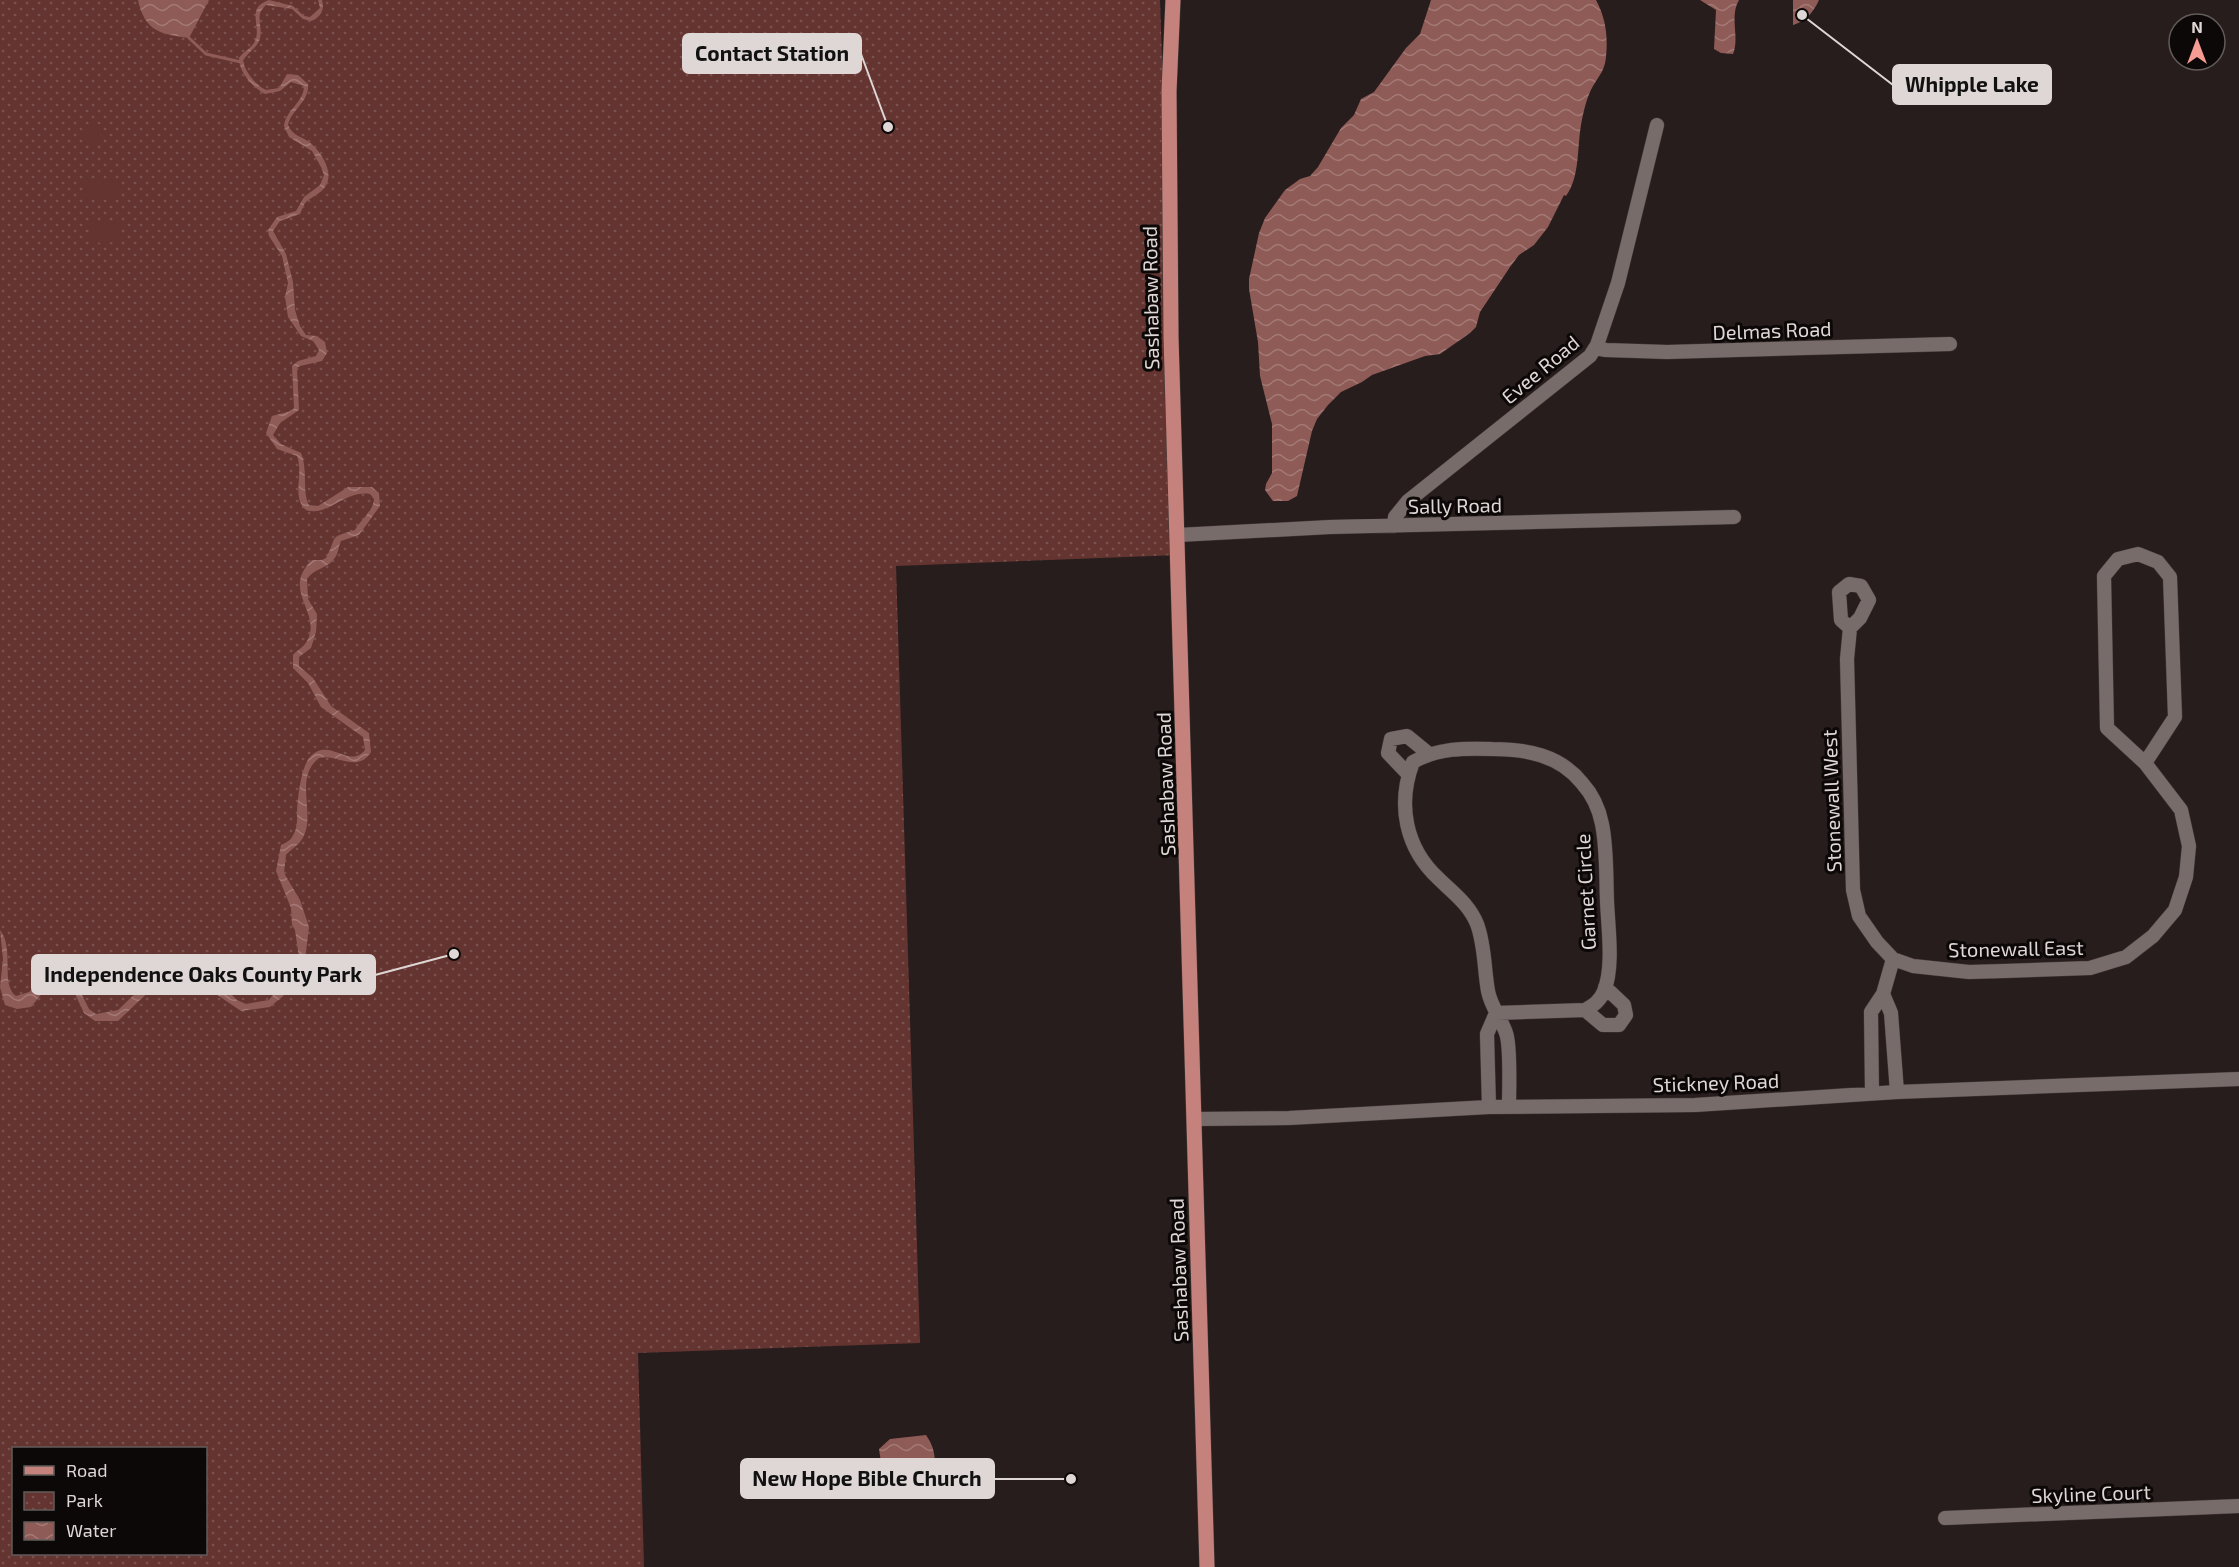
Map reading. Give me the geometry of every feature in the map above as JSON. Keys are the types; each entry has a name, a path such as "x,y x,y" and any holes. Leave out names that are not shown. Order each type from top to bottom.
{"main road":[{"name":"Sashabaw Road","path":"1173,0 1169,79 1169,257 1207,1567"}],"street":[{"name":"Evee Road","path":"1394,526 1395,517 1408,501 1590,356 1595,348 1618,283 1657,125"},
{"name":"Delmas Road","path":"1595,348 1667,352 1950,344"},
{"name":"Sally Road","path":"1178,535 1330,527 1734,517"},
{"name":"Stonewall East","path":"1893,959 1912,966 1970,972 2090,968 2126,957 2153,936 2175,910 2186,877 2189,846 2181,810 2145,763 2107,728 2104,576 2118,559 2139,554 2158,562 2170,577 2175,717 2145,763"},
{"name":"Stonewall West","path":"1850,628 1847,659 1853,890 1859,916 1877,942 1893,959"},
{"path":"1408,774 1388,753 1391,739 1407,736 1429,754 1413,762 1408,774 1404,803 1406,825 1419,855 1438,879 1468,908 1477,924 1483,949 1490,1002 1507,1035 1509,1106"},
{"name":"Garnet Circle","path":"1429,754 1488,748 1529,751 1565,766 1582,782 1596,804 1602,824 1606,860 1608,978 1605,987"},
{"path":"1872,1094 1871,1012 1883,994 1893,959"},
{"path":"1496,1013 1585,1010 1598,1003 1605,987 1624,1005 1626,1015 1619,1024 1604,1025 1585,1010"},
{"path":"1883,994 1891,1013 1897,1092"},
{"path":"1490,1107 1487,1034 1496,1013"},
{"path":"1871,1050 1893,1049"},
{"name":"Stickney Road","path":"1195,1119 1289,1118 1509,1106 1695,1105 1897,1092 2239,1079"},
{"name":"Skyline Court","path":"1945,1518 2239,1506"}],"green space":[{"path":"0,0 1160,0 1179,555 896,566 920,1343 638,1353 644,1567 0,1567"},
{"path":"82,124 100,124 100,143 83,144"},
{"path":"118,181 119,198 86,199 85,182"},
{"path":"120,223 120,242 90,243 89,224"}],"water":[{"path":"138,0 209,0 189,38 162,33 150,25 141,11"},
{"path":"269,0 293,6 304,16 310,17 320,8 318,0 322,0 321,13 311,21 303,19 292,9 266,5 260,13 259,41 243,61 252,78 266,90 279,88 287,74 298,75 308,84 306,95 288,125 295,134 317,150 328,172 327,183 323,189 306,202 300,214 280,221 273,231 286,254 293,282 295,310 300,326 306,335 317,336 325,342 327,353 322,361 297,368 299,410 280,423 273,435 281,444 301,453 309,505 318,506 348,487 372,487 379,493 380,506 359,535 341,541 337,554 331,562 307,579 308,599 317,614 316,632 311,648 299,657 299,666 313,678 331,706 369,733 371,752 360,762 319,758 308,773 306,830 300,842 286,855 284,873 300,900 309,927 305,960 293,976 290,988 270,1007 241,1011 213,992 203,973 192,966 160,981 118,1021 95,1021 84,1013 76,996 79,981 75,972 66,976 57,975 31,1007 17,1009 5,1005 0,987 3,959 0,930 7,947 9,983 16,996 29,992 54,969 79,967 86,976 81,993 89,1009 96,1014 118,1010 146,984 170,967 193,960 203,962 215,986 230,993 237,1000 246,1004 269,1000 299,958 291,908 276,871 281,845 291,838 296,827 299,790 304,768 310,757 317,751 332,751 352,757 365,750 363,737 321,707 308,683 293,668 293,655 306,643 310,630 310,620 301,592 300,582 303,571 312,560 326,558 337,537 355,530 369,512 374,499 370,494 361,494 344,499 322,510 306,510 299,499 297,456 277,449 266,433 272,416 294,408 292,366 298,361 316,356 319,350 313,341 301,336 288,317 285,297 288,283 282,256 269,236 268,230 277,217 296,211 304,197 320,185 324,175 312,151 289,137 284,126 285,120 301,97 304,86 291,82 280,91 265,94 247,79 241,69 239,58 252,46 257,35 256,13 258,8"},
{"path":"1431,0 1596,0 1606,28 1606,57 1603,69 1591,90 1584,110 1574,180 1548,227 1534,245 1519,255 1480,312 1476,327 1440,354 1425,356 1372,375 1341,392 1317,419 1312,431 1297,496 1288,501 1273,501 1265,490 1272,473 1272,424 1260,376 1258,342 1249,289 1259,233 1265,218 1285,190 1300,179 1310,176 1318,167 1341,128 1354,115 1361,99 1374,92 1406,48 1420,34"},
{"path":"1700,0 1739,0 1735,13 1733,54 1721,53 1714,49 1716,10"},
{"path":"1793,0 1819,0 1809,16 1793,25"},
{"path":"926,1435 933,1448 935,1459 928,1480 909,1493 884,1496 878,1488 882,1469 879,1449 890,1439"}],"waterway":[{"path":"189,38 206,54 241,62"}],"place":[{"name":"Whipple Lake","path":"1802,15"},
{"name":"Contact Station","path":"888,127"},
{"name":"Independence Oaks County Park","path":"454,954"},
{"name":"New Hope Bible Church","path":"1071,1479"}]}
